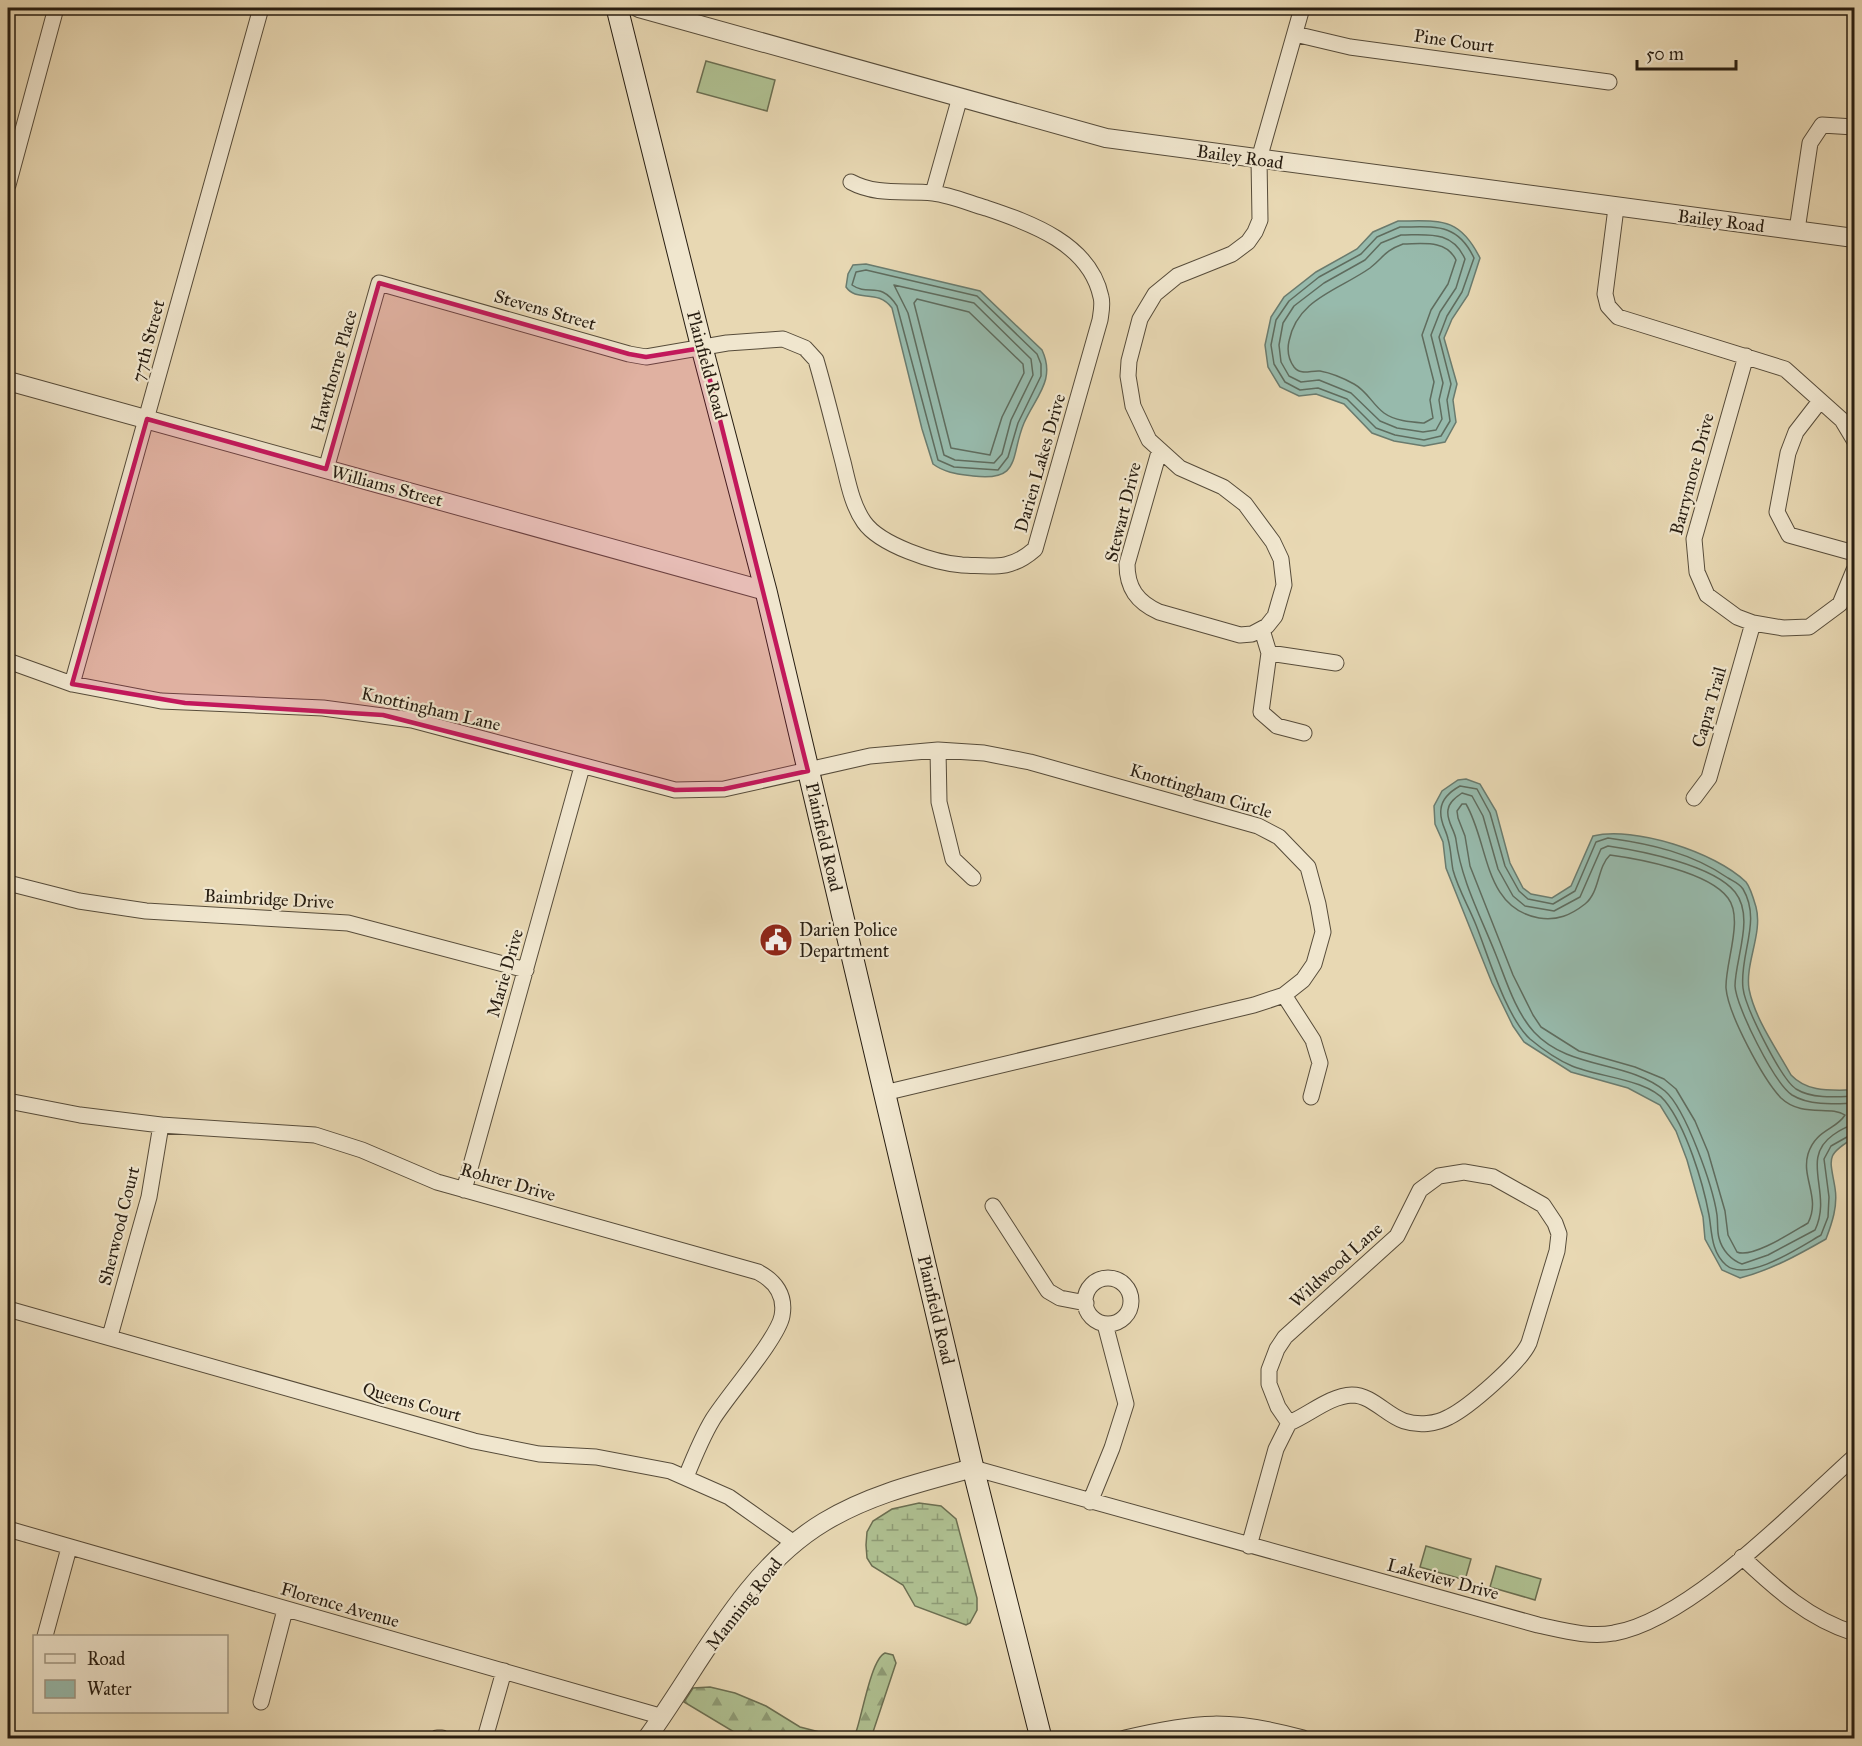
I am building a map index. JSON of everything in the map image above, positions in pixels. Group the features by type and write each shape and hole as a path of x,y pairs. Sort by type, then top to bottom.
{"main road":[{"name":"Plainfield Road","path":"617,8 702,348 766,591 973,1468 1041,1738"}],"street":[{"path":"8,185 56,8"},
{"name":"77th Street","path":"72,684 261,8"},
{"name":"Bailey Road","path":"639,8 1106,138 1854,238"},
{"name":"Stewart Drive","path":"1159,452 1127,564 1127,576 1134,594 1147,607 1240,635 1262,630 1275,616 1284,585 1281,559 1272,542 1235,494 1179,468 1159,452 1138,421 1130,392 1129,361 1140,319 1155,294 1165,284 1184,273 1232,254 1248,243 1260,220 1259,159 1302,8"},
{"name":"Pine Court","path":"1295,34 1350,47 1609,82"},
{"path":"933,193 960,97"},
{"path":"1797,230 1810,143 1822,125 1854,127"},
{"name":"Darien Lakes Drive","path":"702,348 727,343 783,339 793,341 811,352 820,375 857,510 865,524 877,535 929,559 950,564 1004,567 1021,561 1035,549 1101,320 1102,298 1092,275 1077,255 1050,234 1030,223 933,193 863,189 851,182"},
{"path":"1617,208 1605,294 1608,306 1618,317 1785,369 1842,420 1854,440"},
{"name":"Stevens Street","path":"379,283 629,354 646,357 702,348"},
{"name":"Hawthorne Place","path":"326,469 379,283"},
{"name":"Barrymore Drive","path":"1746,356 1693,549 1697,572 1707,595 1737,617 1753,623 1784,628 1809,627 1840,604 1854,570"},
{"name":"Williams Street","path":"8,381 766,591"},
{"path":"1820,401 1796,432 1788,453 1777,512 1789,535 1854,553"},
{"name":"Capra Trail","path":"1694,798 1709,778 1753,623"},
{"path":"1262,630 1269,653 1260,712 1277,726 1304,734"},
{"path":"1269,653 1336,663"},
{"name":"Knottingham Lane","path":"8,661 72,684 184,703 323,708 383,715 439,727 657,787 689,791 724,789 808,771"},
{"path":"938,750 939,802 953,859 973,878"},
{"name":"Knottingham Circle","path":"808,771 870,756 938,750 984,753 1030,762 1258,826 1279,837 1308,867 1323,932 1314,964 1303,980 1284,995 1254,1005 884,1093"},
{"name":"Marie Drive","path":"464,1190 582,767"},
{"name":"Baimbridge Drive","path":"8,883 79,901 146,911 305,918 348,923 526,970"},
{"path":"1284,995 1313,1040 1320,1063 1311,1097"},
{"name":"Rohrer Drive","path":"8,1101 80,1115 161,1125 315,1135 356,1148 437,1182 758,1272 775,1283 783,1301 780,1323 714,1419 686,1477"},
{"name":"Sherwood Court","path":"110,1336 148,1197 161,1125"},
{"name":"Wildwood Lane","path":"1452,1173 1476,1173 1493,1177 1520,1190 1543,1205 1555,1223 1559,1234 1557,1251 1529,1343 1525,1352 1509,1369 1451,1417 1432,1423 1404,1421 1362,1397 1354,1395 1333,1399 1289,1423 1278,1407 1269,1384 1269,1370 1276,1349 1285,1337 1397,1236 1416,1196 1428,1181 1452,1173"},
{"path":"993,1206 1048,1291 1060,1298 1086,1303"},
{"path":"1101,1280 1115,1280 1127,1288 1131,1302 1126,1316 1120,1321 1105,1324 1092,1317 1086,1303 1090,1288 1101,1280"},
{"name":"Queens Court","path":"8,1309 110,1336 474,1441 539,1454 596,1457 686,1477 748,1508 794,1543"},
{"path":"1090,1502 1112,1448 1126,1404 1105,1324"},
{"path":"1249,1546 1276,1449 1289,1423"},
{"name":"Lakeview Drive","path":"973,1468 1538,1625 1604,1635 1632,1629 1671,1611 1742,1557 1854,1457"},
{"name":"Manning Road","path":"647,1738 731,1615 759,1579 794,1543 824,1522 871,1498 973,1468"},
{"name":"Florence Avenue","path":"8,1529 663,1717"},
{"path":"45,1635 69,1548"},
{"path":"1742,1557 1784,1596 1805,1611 1854,1633"},
{"path":"261,1702 285,1610"},
{"path":"485,1738 504,1671"},
{"path":"1125,1738 1210,1723 1249,1725 1303,1738"},
{"path":"437,1738 442,1738"}],"highlighted area":[{"path":"379,283 629,354 646,357 702,348 808,771 724,789 675,790 383,715 185,703 72,684 147,419 326,469"}],"green space":[{"path":"706,61 775,80 767,111 697,92"},
{"path":"919,1503 941,1506 956,1519 977,1598 977,1610 970,1623 966,1625 915,1606 903,1585 872,1566 867,1558 867,1532 873,1521 892,1509"},
{"path":"1426,1546 1471,1559 1465,1580 1420,1567"},
{"path":"1496,1566 1541,1579 1535,1600 1490,1587"},
{"path":"885,1653 893,1655 896,1663 871,1738 744,1738 684,1702 693,1688 710,1687 735,1693 766,1706 800,1727 835,1736 856,1732 871,1676 880,1657"}],"water":[{"path":"1398,221 1437,222 1456,228 1472,244 1480,258 1468,295 1452,319 1444,338 1457,384 1453,400 1456,422 1445,442 1424,446 1394,441 1372,433 1344,404 1316,394 1299,396 1280,387 1268,367 1265,345 1271,317 1284,297 1316,272 1357,249 1373,232"},
{"path":"866,264 980,291 1042,350 1046,361 1046,379 1024,423 1015,456 1007,471 989,477 973,476 947,471 933,464 892,308 880,299 856,294 846,287 848,274 853,265"},
{"path":"1466,779 1480,784 1496,811 1510,863 1523,888 1531,894 1552,898 1571,886 1593,836 1610,834 1651,838 1673,844 1715,861 1746,882 1758,917 1749,969 1749,989 1761,1022 1791,1075 1798,1081 1812,1088 1854,1090 1854,1138 1834,1153 1831,1163 1836,1201 1826,1239 1784,1262 1751,1275 1740,1278 1722,1270 1705,1239 1703,1217 1687,1160 1676,1131 1660,1105 1628,1088 1571,1072 1524,1042 1513,1026 1492,983 1446,868 1443,842 1435,824 1434,806 1442,791 1458,780"}],"place":[{"name":"Darien Police Department","path":"776,940"}]}
